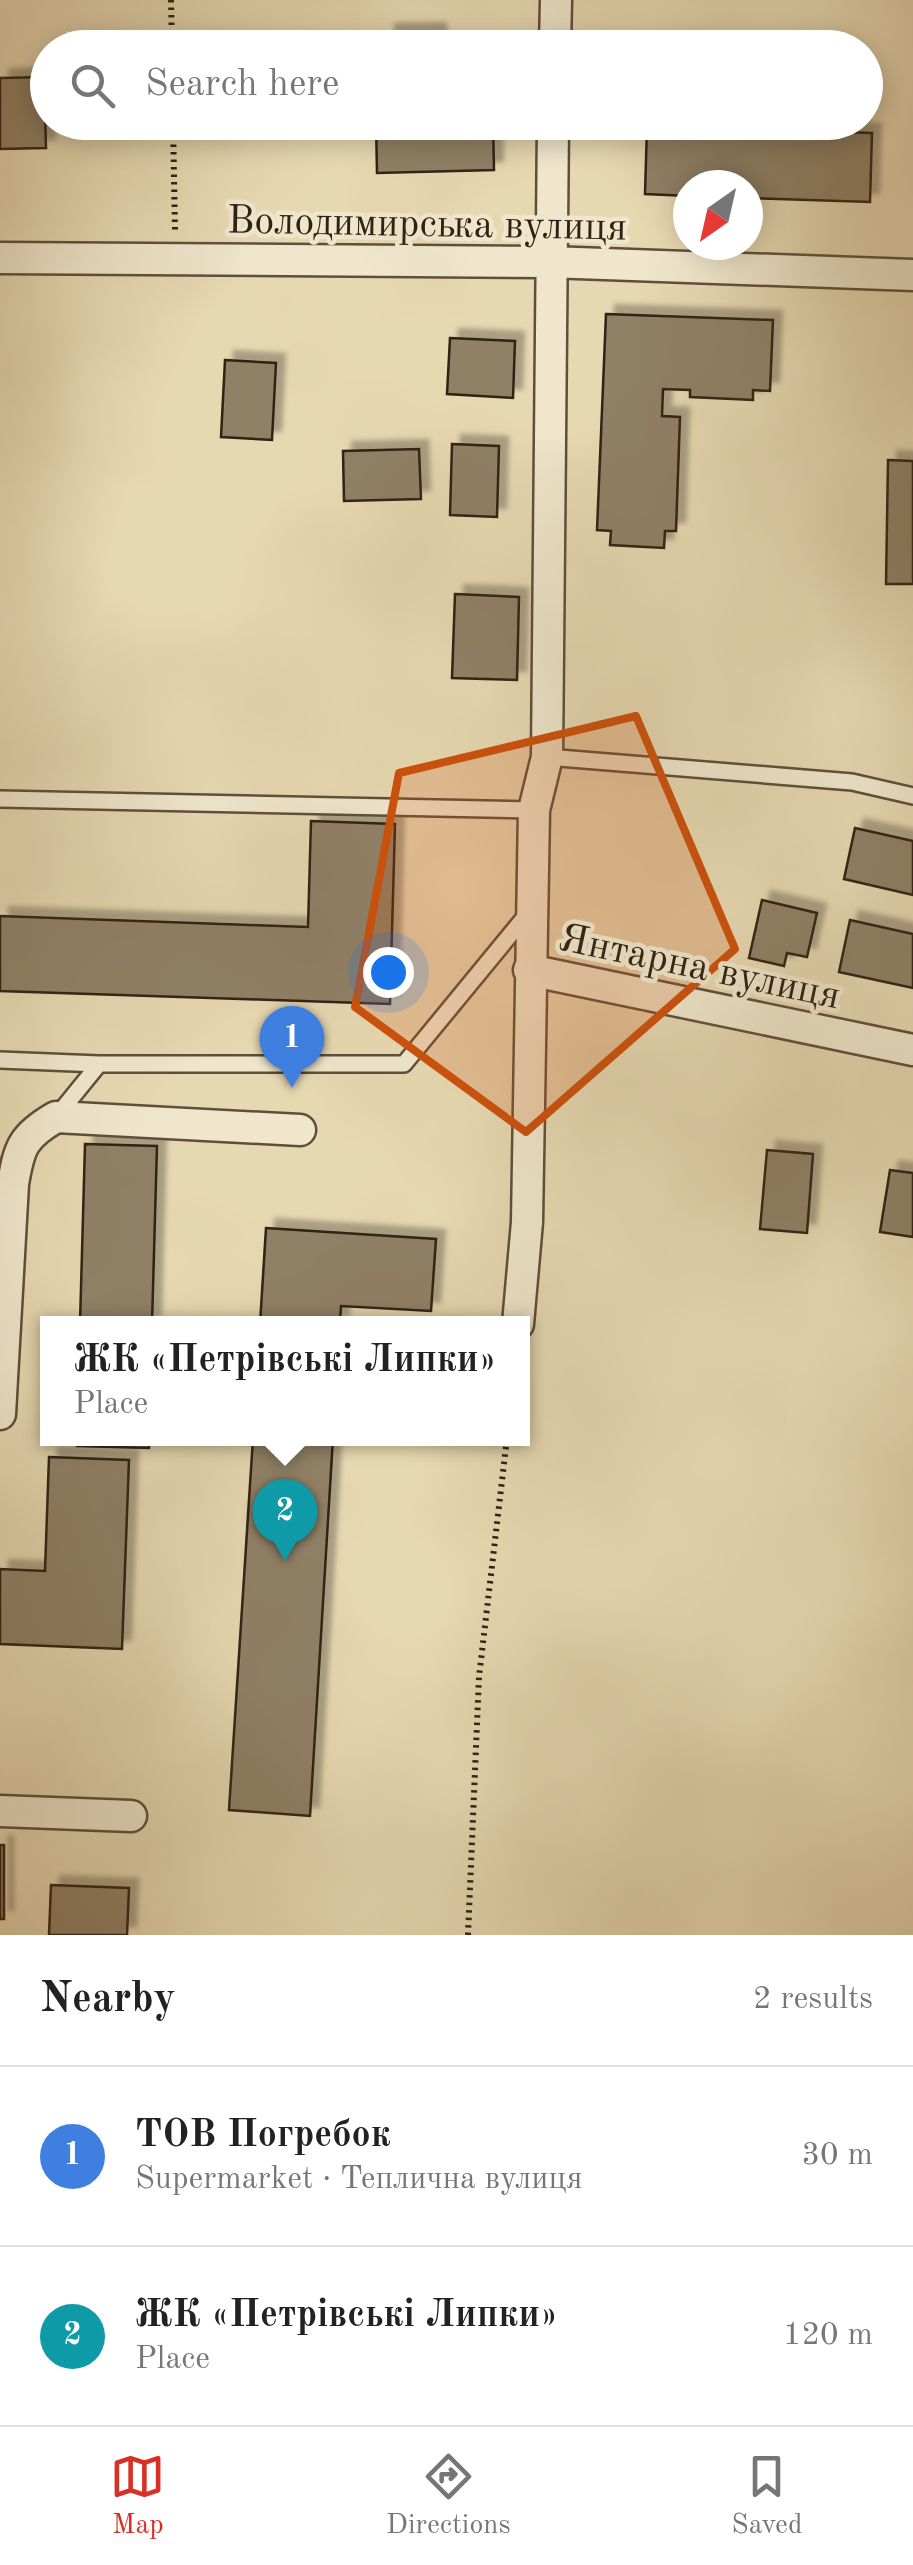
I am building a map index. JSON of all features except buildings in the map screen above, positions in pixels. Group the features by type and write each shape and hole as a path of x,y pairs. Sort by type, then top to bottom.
{"street":[{"path":"555,30 556,0"},
{"path":"519,1316 527,1222 534,810 547,757 552,140"},
{"name":"Володимирська вулиця","path":"0,258 549,262 913,275"},
{"name":"Янтарна вулиця","path":"529,970 913,1050"},
{"path":"0,1414 6,1184 31,1131 56,1117 300,1130"},
{"path":"0,1810 131,1816"}],"lane":[{"path":"547,757 852,782 913,796"},
{"path":"0,799 534,810"},
{"path":"0,1060 99,1064 404,1064 531,909"},
{"path":"56,1117 99,1064"}],"path":[{"path":"171,0 172,30"},
{"path":"173,140 176,260"},
{"path":"468,1935 479,1677 506,1446"}],"highlighted area":[{"path":"636,716 735,949 526,1132 355,1007 399,773"}],"place":[{"name":"ТОВ Погребок","path":"292,1088"},
{"name":"ЖК «Петрівські Липки»","path":"285,1561"}]}
